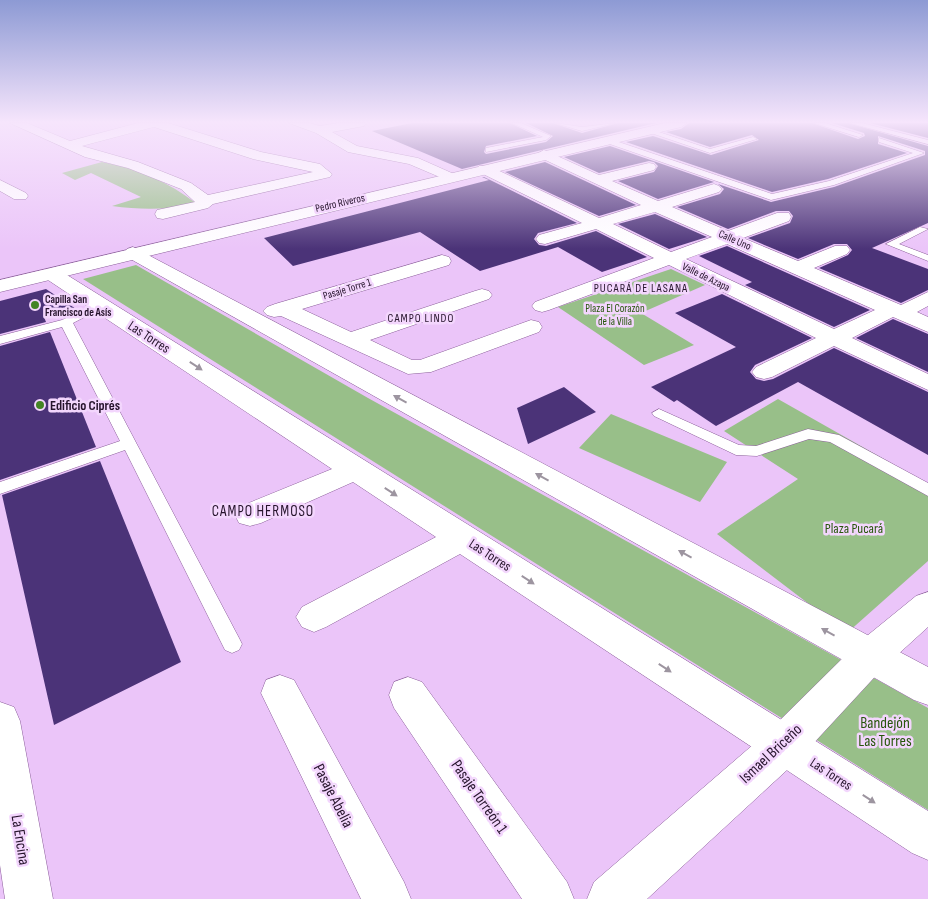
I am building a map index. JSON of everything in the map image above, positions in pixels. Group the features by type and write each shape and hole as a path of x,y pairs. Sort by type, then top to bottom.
{"street":[{"path":"133,165 186,186 202,199 208,200"},
{"path":"163,214 193,208 208,200 326,174 315,167 304,165"},
{"path":"426,165 449,177"},
{"name":"Pedro Riveros","path":"0,286 449,177 474,165"},
{"name":"Valle de Azapa","path":"497,165 598,223 833,339 928,383"},
{"name":"Calle Uno","path":"566,165 728,238 928,324"},
{"path":"597,180 649,167"},
{"path":"0,186 20,196 0,202"},
{"path":"545,239 714,189"},
{"path":"542,306 783,217"},
{"path":"798,268 841,250"},
{"path":"133,253 928,687"},
{"name":"Pasaje Torre 1","path":"252,318 442,261"},
{"name":"Las Torres","path":"52,274 928,837"},
{"path":"349,340 482,295"},
{"path":"764,372 833,339 928,298"},
{"path":"282,308 408,367 423,368 531,328"},
{"path":"250,515 356,470"},
{"path":"314,617 462,538"},
{"name":"Ismael Briceño","path":"611,899 784,744 870,656 928,606"},
{"name":"Pasaje Abelia","path":"280,694 387,899"},
{"name":"Pasaje Torreón 1","path":"408,695 550,899"},
{"name":"La Encina","path":"0,721 22,895"}],"lane":[{"path":"679,165 771,197 831,183 885,165"},
{"path":"924,229 891,244 928,258"},
{"path":"0,340 66,322 100,305"},
{"path":"66,322 232,644"},
{"path":"659,413 742,450 757,451 808,434 834,438 928,490"},
{"path":"0,488 128,444"}],"green space":[{"path":"91,165 115,165 152,177 175,189 197,204 154,209 112,206 141,197 91,173 75,180 62,173"},
{"name":"Bandejón Las Torres","path":"136,265 368,398 928,708 928,810 83,279"},
{"name":"Plaza El Corazón de la Villa","path":"671,269 705,285 641,313 694,345 644,365 558,307"},
{"name":"Plaza Pucará","path":"778,399 928,484 928,561 847,633 717,534 798,479 724,431"},
{"path":"611,414 727,462 700,502 579,448"}],"building":[{"path":"452,165 479,165 462,169"},
{"path":"533,165 551,165 636,205 599,216 505,172"},
{"path":"581,165 633,165 599,173"},
{"path":"665,165 714,182 658,199 618,181 654,172 658,166"},
{"path":"693,165 871,165 828,179 772,192"},
{"path":"897,165 928,165 928,223 872,248 928,269 928,290 901,303 819,268 848,255 852,250 847,244 834,244 798,259 748,238 790,223 793,216 789,211 776,211 728,229 677,207 720,194 724,189 718,184 771,202 834,187"},
{"path":"482,177 484,177 577,223 538,233 534,239 539,245 546,246 596,231 647,257 602,272 558,247 480,271 420,232 293,266 264,238 489,180"},
{"path":"655,214 707,237 669,249 618,224"},
{"path":"727,246 870,310 834,327 745,285 752,282 699,256"},
{"name":"Capilla San Francisco de Asís","path":"46,289 76,309 44,317 46,322 0,334 0,301"},
{"path":"722,294 812,338 755,365 750,372 756,379 764,381 773,379 834,348 928,392 928,455 798,382 716,426 677,400 674,402 651,387 736,347 675,313"},
{"path":"893,319 928,334 928,372 856,338"},
{"name":"Edificio Ciprés","path":"50,332 96,447 0,480 0,346"},
{"path":"564,387 596,412 528,444 517,408"},
{"path":"100,461 181,662 54,725 2,495"}],"place":[{"name":"Capilla San Francisco de Asís","path":"35,305"},
{"name":"Edificio Ciprés","path":"40,405"}],"district":[{"name":"PUCARÁ DE LASANA","path":"641,288"},
{"name":"CAMPO LINDO","path":"421,318"},
{"name":"CAMPO HERMOSO","path":"263,511"}]}
